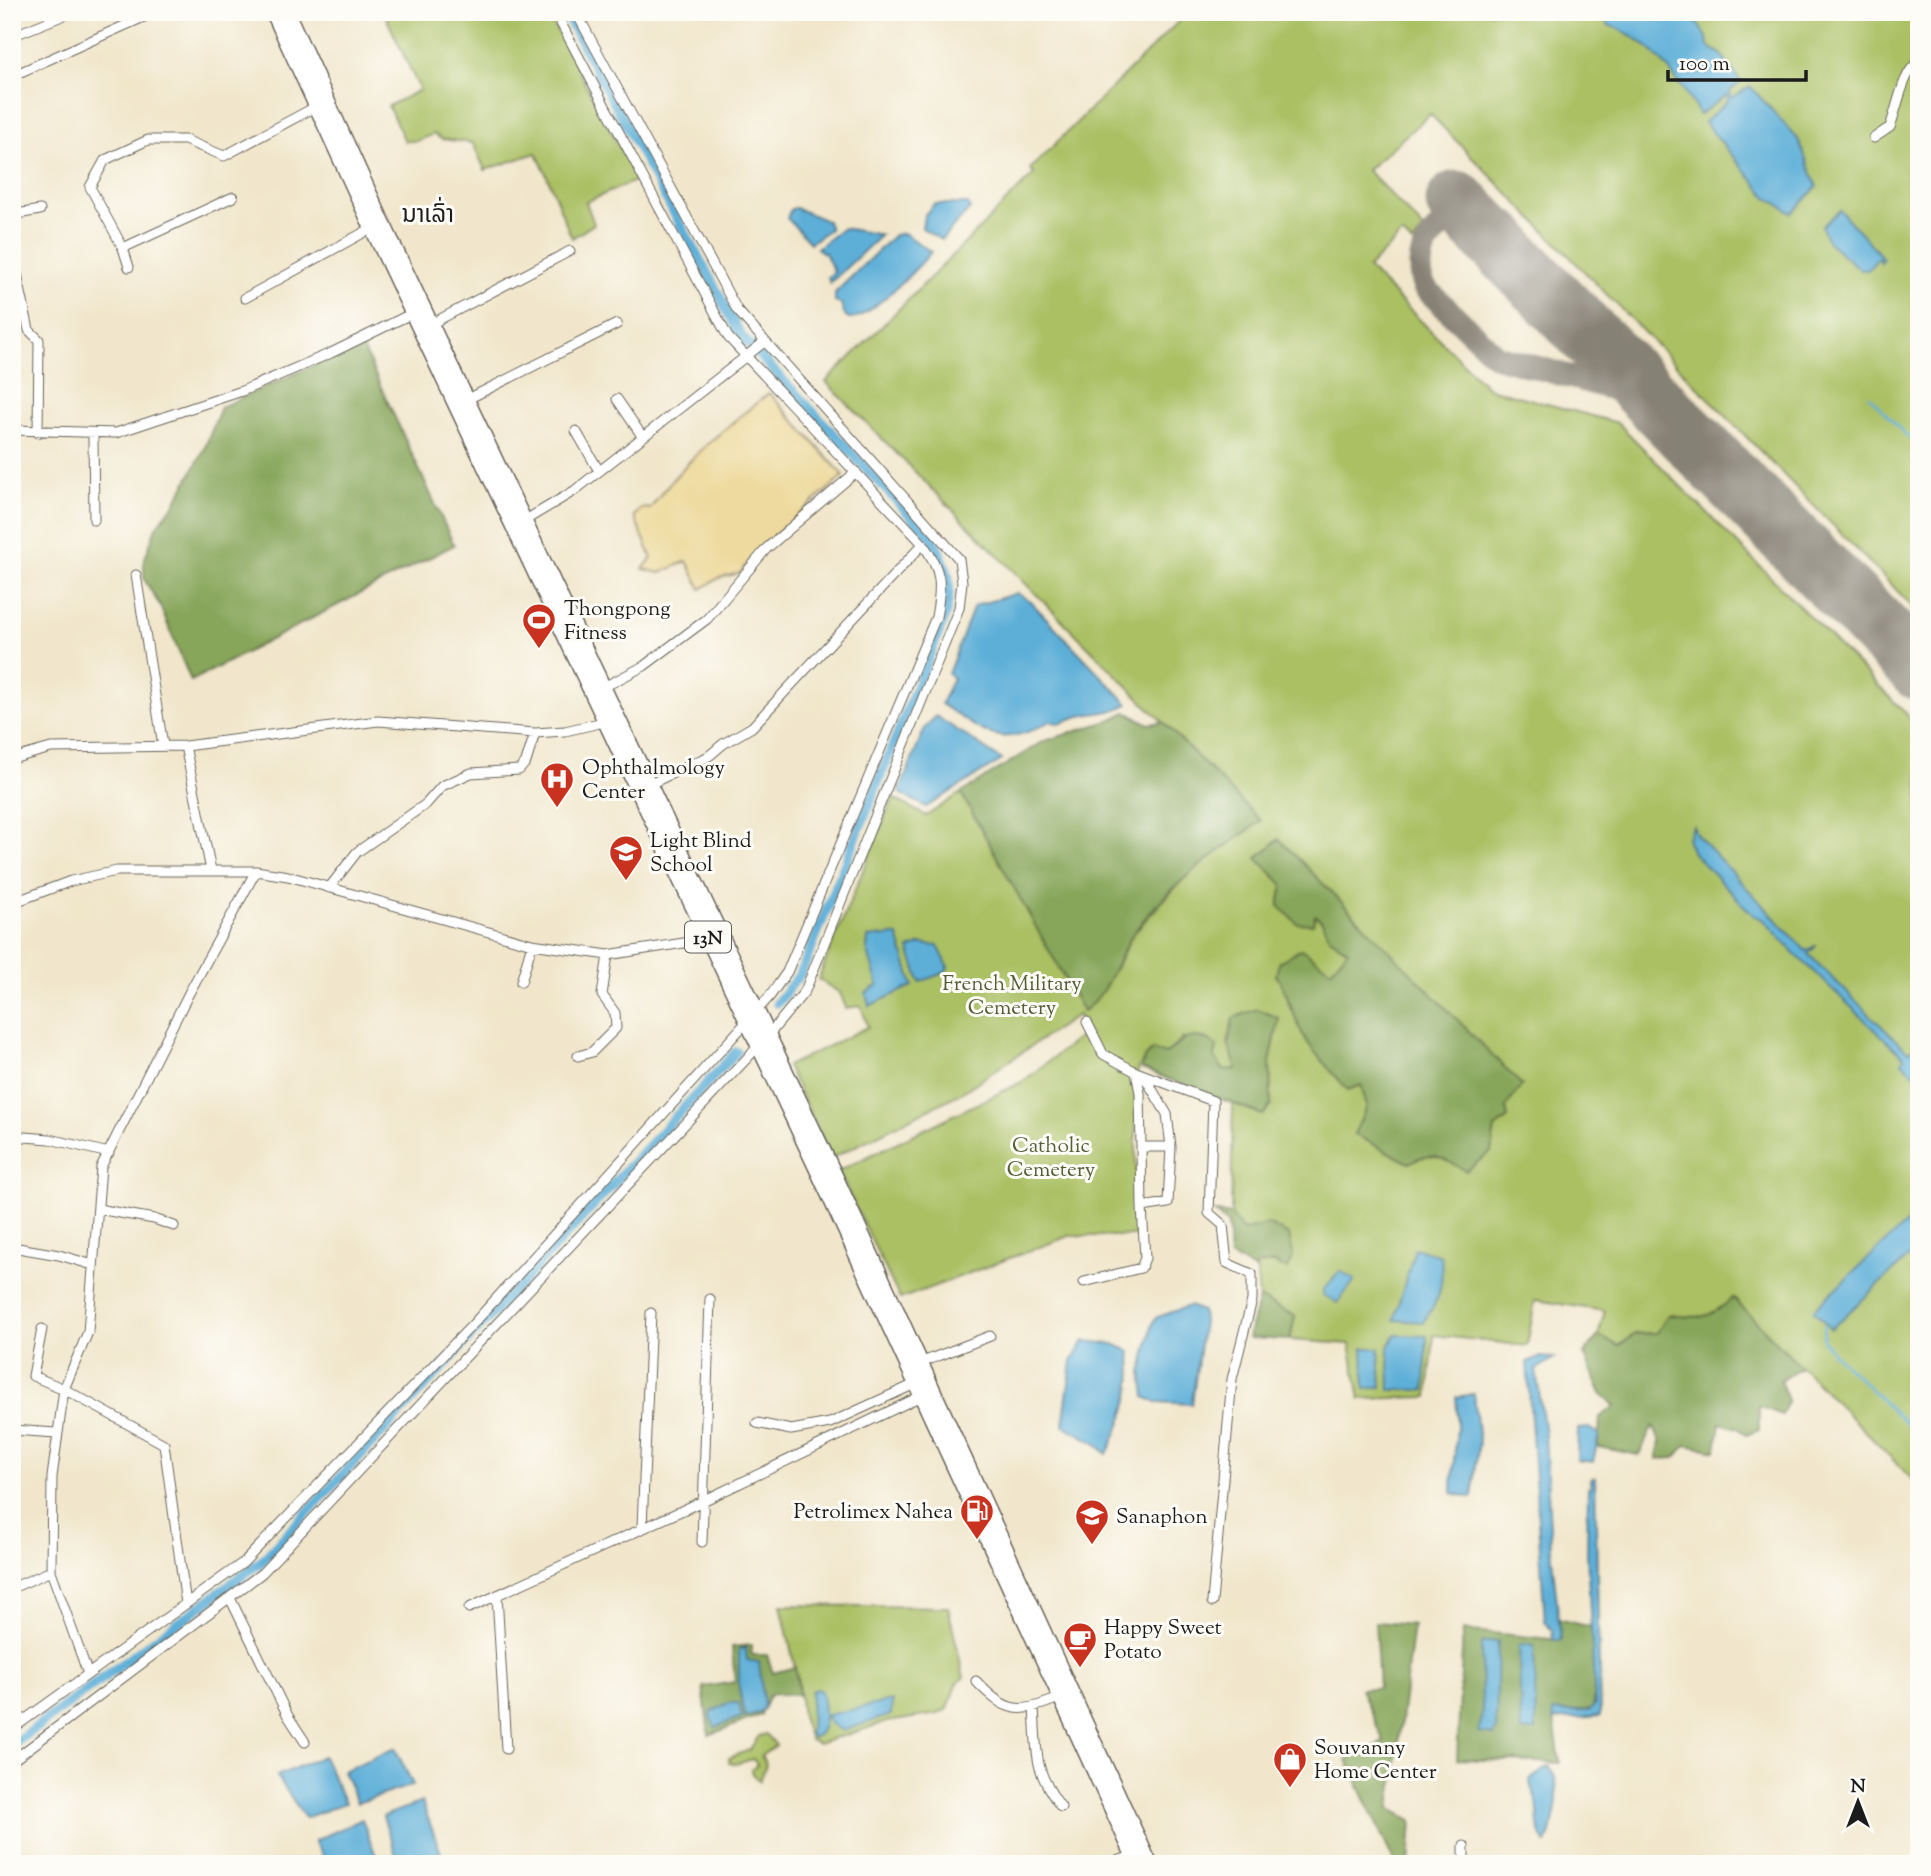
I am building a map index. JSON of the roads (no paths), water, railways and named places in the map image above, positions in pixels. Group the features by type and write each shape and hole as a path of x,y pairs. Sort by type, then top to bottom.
{"highway":[{"name":"13N","path":"273,12 372,228 426,326 596,691 650,784 918,1390 1135,1860"},
{"name":"13N","path":"287,12 418,310"},
{"name":"13N","path":"426,326 468,399 524,521 596,691"},
{"name":"13N","path":"611,719 709,939 752,1016"},
{"name":"13N","path":"764,1042 920,1363 1150,1864"}],"street":[{"path":"12,36 72,12"},
{"path":"12,76 155,12"},
{"path":"12,1729 244,1562 475,1322 752,1016 788,972 936,617 941,590 937,565 923,544 748,354 728,337 555,12"},
{"path":"12,1761 262,1573 764,1042 805,991 959,608 962,582 959,559 761,344 737,310 576,12"},
{"path":"568,38 584,27"},
{"path":"1874,138 1890,127 1905,78 1911,66 1919,62"},
{"path":"129,267 123,248 90,187 105,160 148,140 185,140 224,156 317,106"},
{"path":"123,248 233,197"},
{"path":"12,215 40,210"},
{"path":"245,298 372,228"},
{"path":"12,251 29,330 39,340 38,433"},
{"path":"426,326 570,251"},
{"path":"12,430 38,433 116,433 242,391 331,353 418,310"},
{"path":"468,399 617,324"},
{"path":"524,521 574,491 761,344"},
{"path":"617,399 642,436"},
{"path":"576,430 599,471"},
{"path":"93,434 94,520"},
{"path":"596,691 644,667 707,619 767,548 856,472"},
{"path":"650,784 709,756 751,727 923,544"},
{"path":"136,575 163,746"},
{"path":"12,759 51,748 184,746 378,720 535,733 565,731 611,719"},
{"path":"329,888 356,852 426,804 442,786 471,773 519,770 526,762 535,733"},
{"path":"184,746 211,870"},
{"path":"12,903 71,881 117,871 256,871 329,888 532,944 608,956 709,939"},
{"path":"88,1674 51,1571 52,1477 64,1389 88,1332 101,1167 189,993 256,871"},
{"path":"522,982 532,944"},
{"path":"578,1056 592,1052 616,1028 615,1013 602,995 608,956"},
{"path":"1087,1023 1103,1054 1140,1074 1213,1101 1209,1213 1223,1225 1227,1263 1249,1271 1252,1279 1252,1300 1232,1379 1212,1602"},
{"path":"1140,1074 1167,1114 1171,1147 1168,1203 1142,1208"},
{"path":"1084,1282 1141,1268 1145,1258 1140,1074"},
{"path":"12,1136 50,1139 109,1153"},
{"path":"1141,1147 1171,1147"},
{"path":"98,1209 154,1219 174,1226"},
{"path":"12,1247 59,1255 93,1265"},
{"path":"702,1542 710,1299"},
{"path":"642,1527 651,1313"},
{"path":"42,1329 33,1376 64,1389 164,1444 186,1604"},
{"path":"920,1363 990,1336"},
{"path":"757,1423 791,1430 831,1423 918,1390"},
{"path":"469,1608 705,1500 918,1390"},
{"path":"12,1430 56,1433"},
{"path":"12,1588 51,1571"},
{"path":"497,1595 506,1749"},
{"path":"230,1598 288,1716 305,1742"},
{"path":"976,1681 1003,1705 1015,1710 1034,1708 1059,1698"},
{"path":"1034,1708 1041,1778 1060,1807"},
{"path":"1464,1846 1464,1864"},
{"path":"1107,1864 1135,1860"}],"water":[{"path":"1602,12 1689,12 1707,37 1708,46 1721,54 1741,82 1730,91 1732,98 1750,86 1798,139 1817,187 1792,213 1767,197 1704,122 1728,101 1727,94 1700,115 1662,61 1638,40 1608,25"},
{"path":"934,204 968,204 970,209 941,240 922,228 924,216"},
{"path":"796,208 827,221 830,229 810,243 787,218 791,209"},
{"path":"1840,210 1883,258 1881,263 1879,257 1868,270 1861,270 1828,242 1822,226"},
{"path":"843,228 881,235 830,283 828,277 834,272 826,255 817,248"},
{"path":"904,233 931,252 879,303 856,317 847,317 841,304 835,302 835,293 894,235"},
{"path":"1017,593 1031,602 1128,704 1060,724 1050,721 1018,735 1005,736 982,730 941,704 953,678 948,674 974,606"},
{"path":"936,716 1002,760 926,807 899,792 925,728"},
{"path":"1693,826 1696,834 1806,951 1817,945 1808,954 1908,1052 1913,1048 1919,1054 1919,1078 1902,1062 1904,1057 1794,953 1763,919 1754,916 1693,853 1687,838"},
{"path":"898,936 913,986 869,1006 866,993 878,985 867,949 868,938"},
{"path":"921,944 938,946 948,966 946,972 920,982 909,949"},
{"path":"1919,1211 1919,1247 1831,1329 1813,1310"},
{"path":"1415,1248 1441,1256 1440,1291 1423,1322 1394,1320"},
{"path":"1340,1271 1355,1280 1337,1303 1323,1295 1323,1290"},
{"path":"1189,1306 1202,1311 1203,1322 1192,1404 1155,1402 1145,1397 1142,1371 1152,1326 1155,1318"},
{"path":"1395,1335 1427,1336 1425,1390 1390,1390 1389,1347"},
{"path":"1084,1341 1114,1344 1130,1351 1130,1391 1107,1454 1095,1443 1063,1425 1072,1361"},
{"path":"1363,1348 1379,1348 1381,1387 1365,1389"},
{"path":"1540,1357 1554,1358 1536,1370 1545,1434 1551,1548 1561,1640 1553,1640 1552,1631 1545,1622 1527,1362"},
{"path":"1474,1394 1479,1442 1472,1498 1452,1493 1452,1481 1457,1422 1456,1397"},
{"path":"1590,1428 1599,1434 1593,1462 1577,1460 1578,1429"},
{"path":"1595,1477 1600,1716 1553,1720 1553,1712 1589,1711 1595,1705 1587,1553 1588,1487 1591,1486 1591,1479"},
{"path":"1498,1641 1496,1729 1493,1735 1479,1733 1482,1712 1481,1643"},
{"path":"1519,1645 1534,1646 1536,1730 1521,1731"},
{"path":"746,1648 747,1660 759,1662 764,1706 761,1712 745,1717 739,1689 739,1649"},
{"path":"811,1691 821,1691 824,1717 821,1729 813,1738 810,1735"},
{"path":"892,1701 891,1715 842,1731 829,1723 827,1715"},
{"path":"728,1703 739,1703 742,1717 715,1727 710,1717 711,1712"},
{"path":"395,1748 413,1785 357,1803 343,1771"},
{"path":"323,1756 345,1803 305,1818 277,1776"},
{"path":"1549,1766 1554,1774 1557,1793 1555,1815 1546,1844 1540,1829 1537,1803 1530,1780"},
{"path":"422,1802 445,1864 399,1864 383,1816"},
{"path":"362,1819 379,1864 327,1864 314,1841"}],"waterway":[{"path":"565,12 741,336 932,538 949,580 942,624 801,973 777,1003"},
{"path":"1869,396 1919,449"},
{"path":"12,1745 262,1561 736,1052"},
{"path":"1824,1325 1823,1339 1833,1353 1919,1436"}],"place":[{"name":"Thongpong Fitness","path":"539,650"},
{"name":"Ophthalmology Center","path":"557,809"},
{"name":"Light Blind School","path":"626,882"},
{"name":"Petrolimex Nahea","path":"977,1541"},
{"name":"Sanaphon","path":"1092,1546"},
{"name":"Happy Sweet Potato","path":"1080,1669"},
{"name":"Souvanny Home Center","path":"1290,1789"}],"district":[{"name":"ນາເລົ່າ","path":"428,214"}],"park label":[{"name":"French Military Cemetery","path":"1012,995"},
{"name":"Catholic Cemetery","path":"1051,1157"}]}
